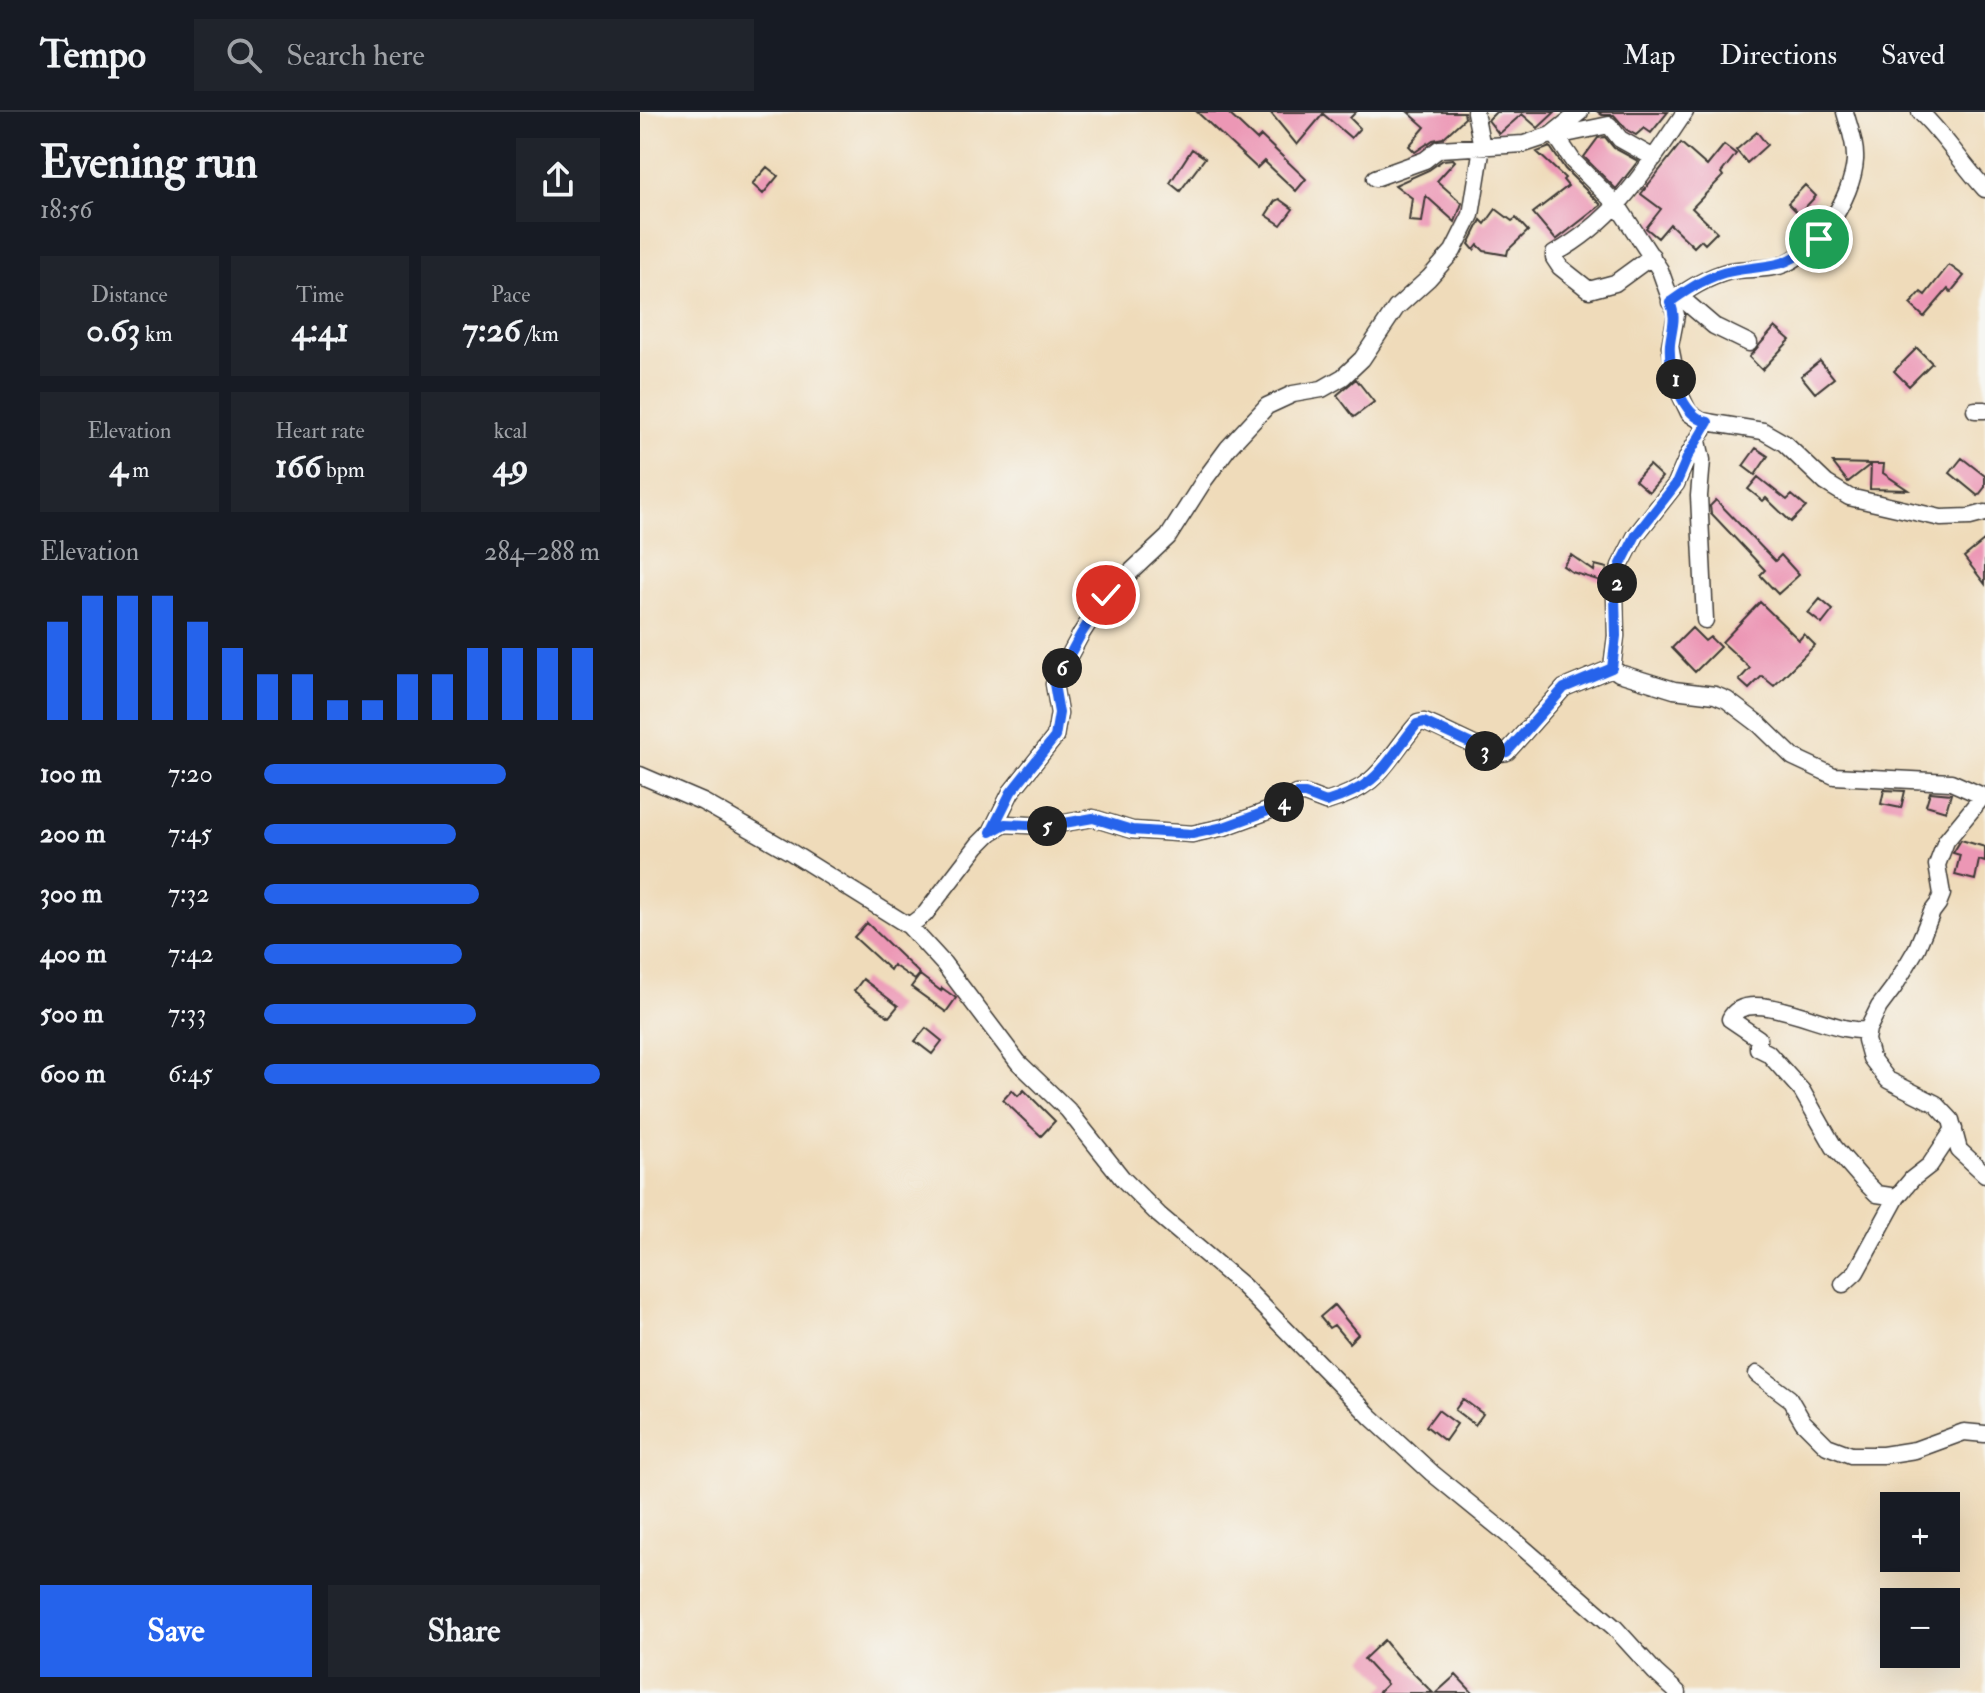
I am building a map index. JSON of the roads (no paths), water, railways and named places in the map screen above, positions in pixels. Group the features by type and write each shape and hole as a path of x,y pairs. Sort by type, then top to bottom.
{"street":[{"path":"909,926 925,914 991,832 1011,792 1055,737 1059,713 1054,684 1106,595 1168,537 1228,448 1267,406 1293,394 1322,389 1343,377 1362,359 1396,308 1453,251 1471,215 1482,147 1475,112"},
{"path":"1554,136 1580,112"},
{"path":"1652,256 1615,283 1589,290 1560,267 1554,254 1582,237 1618,206 1685,112"},
{"path":"1674,299 1700,282 1730,271 1781,265 1803,253 1819,239 1849,185 1855,163 1855,149 1845,112"},
{"path":"1920,112 1945,136 1963,165 1985,189"},
{"path":"1375,178 1425,160 1439,149 1524,144 1609,125 1620,139 1654,158"},
{"path":"1554,136 1573,161 1618,206 1652,256 1674,299 1714,326 1749,343"},
{"path":"1674,299 1676,315 1670,346 1679,392 1689,413 1708,422 1763,431 1784,443 1826,483 1849,497 1941,518 1985,513"},
{"path":"1612,668 1616,636 1615,595 1620,566 1636,535 1676,484 1708,422"},
{"path":"1698,441 1702,460 1699,496 1705,620"},
{"path":"991,832 1005,824 1047,826 1093,818 1132,830 1192,834 1224,827 1276,808 1296,794 1326,802 1368,785 1382,772 1418,723 1424,722 1493,754 1507,752 1564,688 1612,668"},
{"path":"1612,668 1674,690 1715,695 1727,700 1760,725 1793,757 1834,776 1951,782 1984,796 1946,841 1937,865 1942,894 1938,904 1917,948 1879,1007 1866,1040 1871,1058 1888,1080 1936,1104 1951,1120 1959,1150 1985,1174"},
{"path":"640,775 703,802 909,926 944,964 1018,1062 1068,1110 1131,1188 1243,1286 1402,1445 1615,1628 1678,1693"},
{"path":"1868,1029 1850,1031 1798,1013 1761,1007 1740,1008 1732,1013 1730,1019 1758,1038 1758,1048 1768,1053 1802,1091 1834,1147 1861,1178 1877,1194 1897,1197"},
{"path":"1843,1284 1856,1272 1897,1197 1912,1179 1930,1165 1954,1129"},
{"path":"1757,1374 1789,1398 1803,1422 1827,1446 1851,1455 1883,1455 1915,1450 1964,1432 1985,1434"}]}
